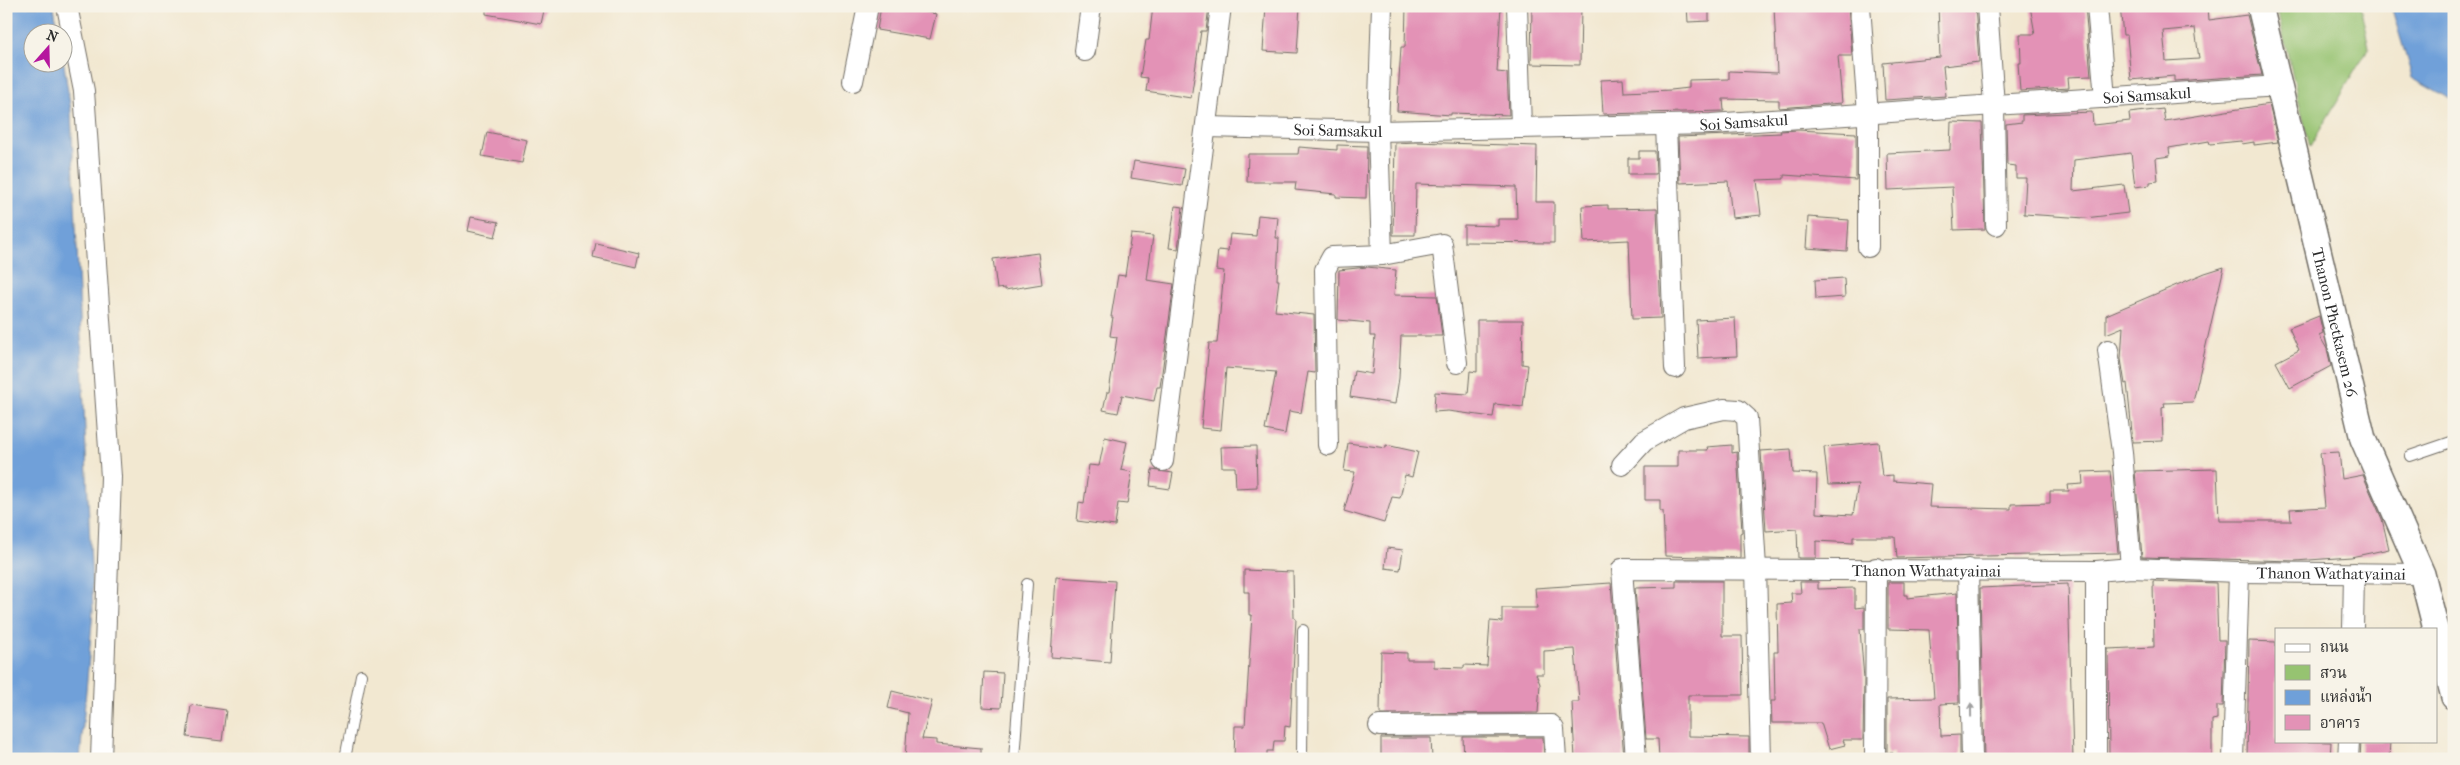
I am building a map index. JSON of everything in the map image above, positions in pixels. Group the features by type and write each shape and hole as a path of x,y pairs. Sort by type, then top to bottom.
{"street":[{"path":"67,6 84,91 110,476 101,759"},
{"path":"853,81 868,6"},
{"path":"1085,51 1091,6"},
{"path":"1163,461 1221,6"},
{"path":"1382,6 1378,131 1382,255"},
{"path":"1517,6 1521,127"},
{"path":"1860,6 1868,114 1868,247"},
{"path":"1988,6 1994,105 1996,225"},
{"path":"2097,6 2105,98"},
{"name":"Thanon Phetkasem 26","path":"2260,6 2363,439 2422,574 2436,628"},
{"name":"Soi Samsakul","path":"1206,127 1378,131 1666,125 1868,114 2279,86"},
{"path":"1666,125 1675,368"},
{"path":"1328,445 1325,270 1332,257 1382,255 1442,244 1457,363"},
{"path":"2108,350 2122,452 2131,568"},
{"path":"1622,465 1644,441 1684,418 1724,410 1738,410 1745,414 1747,418 1756,568 1761,759"},
{"path":"1876,568 1876,759"},
{"name":"Thanon Wathatyainai","path":"1636,759 1622,569 1876,568 2096,571 2131,568 2239,572 2422,574"},
{"path":"1968,569 1972,759"},
{"path":"2096,571 2096,759"},
{"path":"2234,759 2239,572"},
{"path":"2353,628 2354,573"},
{"name":"Thanon Phetkasem 26","path":"2438,637 2454,697"},
{"path":"1379,726 1551,725 1554,729 1556,759"},
{"path":"2348,759 2349,742"}],"lane":[{"path":"2410,456 2454,441"},
{"path":"1014,759 1027,584"},
{"path":"1302,759 1303,630"},
{"path":"344,759 361,675"}],"green space":[{"path":"2276,6 2360,6 2369,47 2310,147"}],"water":[{"path":"6,6 54,6 56,22 22,22 22,72 65,72 71,111 93,611 80,759 6,759"},
{"path":"2391,6 2454,6 2454,101 2412,77"}],"building":[{"path":"486,6 545,6 541,24 486,14"},
{"path":"881,6 898,6 936,14 930,39 877,30"},
{"path":"1153,6 1209,6 1206,31 1201,31 1191,98 1146,91 1148,78 1140,77 1146,40 1149,40"},
{"path":"1266,6 1300,6 1297,53 1263,51"},
{"path":"1406,6 1501,6 1497,72 1507,73 1509,115 1451,113 1451,115 1397,111 1401,47 1405,47"},
{"path":"1532,6 1581,6 1580,65 1531,64"},
{"path":"1687,6 1709,6 1709,21 1688,22"},
{"path":"1774,6 1848,6 1852,56 1838,56 1842,103 1779,108 1779,100 1723,99 1724,111 1603,114 1601,80 1623,79 1624,92 1689,88 1689,80 1729,79 1729,71 1777,73"},
{"path":"1938,6 1975,6 1979,62 1943,66 1946,96 1885,100 1883,63 1940,57"},
{"path":"2030,6 2085,6 2091,76 2068,77 2069,88 2020,91 2018,63 2021,63 2020,34 2035,34"},
{"path":"2120,6 2208,6 2209,20 2247,15 2262,75 2174,81 2174,76 2131,80 2127,35 2123,35","holes":["2195,28 2199,59 2166,61 2163,31"]},
{"path":"2269,104 2278,142 2254,145 2254,142 2242,144 2241,141 2210,144 2209,141 2169,148 2170,156 2156,158 2158,181 2150,182 2150,185 2135,187 2131,153 2074,160 2073,191 2124,185 2128,213 2085,218 2024,214 2026,178 2016,178 2016,166 2007,165 2006,124 2022,122 2022,115 2092,112 2093,125 2130,121 2129,113 2163,109 2165,121"},
{"path":"1951,122 1982,123 1985,229 1954,230 1952,187 1888,190 1887,153 1950,150"},
{"path":"1780,131 1856,133 1856,180 1784,175 1784,179 1757,180 1761,215 1732,218 1728,181 1680,183 1678,137 1781,133"},
{"path":"487,132 527,140 522,163 482,156"},
{"path":"1395,143 1537,146 1536,202 1554,202 1554,243 1464,242 1464,225 1498,226 1498,219 1517,219 1516,187 1416,184 1415,235 1393,235"},
{"path":"1337,145 1367,146 1366,198 1336,197 1336,194 1295,190 1296,182 1247,182 1248,154 1298,154 1299,147 1337,150"},
{"path":"1639,151 1655,151 1656,174 1628,174 1628,158 1639,158"},
{"path":"1134,161 1185,169 1182,186 1131,178"},
{"path":"1608,205 1608,209 1657,208 1661,318 1632,319 1629,240 1584,242 1582,206"},
{"path":"1175,206 1183,207 1178,249 1169,248"},
{"path":"1258,215 1278,217 1276,238 1279,238 1277,280 1279,280 1275,311 1314,315 1315,373 1308,372 1301,413 1289,411 1285,434 1265,430 1276,372 1226,368 1221,430 1201,428 1209,343 1217,343 1224,271 1216,270 1218,250 1228,251 1230,234 1256,236"},
{"path":"471,217 499,222 495,237 468,231"},
{"path":"1808,217 1849,220 1847,251 1806,248"},
{"path":"1131,234 1153,236 1147,280 1174,284 1160,387 1157,387 1154,401 1122,395 1118,413 1103,410 1107,392 1109,392 1117,337 1110,336 1113,317 1111,317 1118,275 1125,276"},
{"path":"596,243 639,253 636,267 593,257"},
{"path":"1038,253 1042,284 1005,290 1005,288 997,289 993,259"},
{"path":"1367,267 1396,270 1394,295 1437,296 1442,336 1401,336 1399,378 1395,404 1350,397 1354,371 1372,374 1375,336 1370,336 1370,323 1338,320 1339,270"},
{"path":"2224,267 2193,402 2164,403 2165,407 2162,408 2163,441 2133,442 2127,383 2125,384 2121,359 2123,327 2106,334 2106,315 2205,273"},
{"path":"1844,278 1845,297 1816,299 1815,280"},
{"path":"2319,316 2323,333 2319,335 2327,349 2331,366 2290,388 2276,362 2299,350 2289,328"},
{"path":"1735,318 1737,356 1698,358 1696,320"},
{"path":"1477,320 1523,320 1522,364 1528,365 1523,407 1495,404 1493,417 1448,411 1434,412 1435,392 1468,394 1470,371 1477,372"},
{"path":"1105,437 1127,442 1121,470 1132,472 1127,504 1118,503 1115,526 1077,521 1079,502 1084,503 1089,465 1099,466"},
{"path":"1878,442 1882,476 1893,475 1893,481 1931,484 1929,507 2011,509 2011,504 2050,503 2050,491 2069,491 2068,485 2083,484 2082,472 2110,471 2118,553 1897,558 1895,537 1853,537 1853,543 1816,541 1816,558 1798,558 1797,529 1766,531 1761,451 1791,449 1793,473 1817,474 1816,513 1853,515 1858,484 1828,485 1824,447"},
{"path":"1348,443 1386,448 1386,445 1418,452 1412,477 1405,475 1400,498 1392,497 1384,523 1344,511 1355,472 1344,471"},
{"path":"1732,445 1732,453 1737,452 1742,532 1740,533 1740,558 1665,556 1663,511 1660,511 1660,500 1645,500 1645,467 1678,467 1678,450 1708,450 1707,447"},
{"path":"1256,446 1257,487 1236,488 1235,467 1222,467 1221,447"},
{"path":"2339,452 2342,479 2363,475 2382,519 2389,549 2351,557 2295,561 2142,557 2135,471 2217,469 2219,521 2291,521 2290,509 2325,507 2320,453"},
{"path":"1152,470 1173,473 1170,489 1150,486"},
{"path":"1387,548 1403,550 1400,570 1385,568"},
{"path":"1244,570 1293,572 1294,618 1296,619 1290,727 1285,726 1284,741 1274,741 1273,751 1267,751 1267,759 1234,759 1235,726 1245,726 1252,615 1249,615 1249,592 1244,592"},
{"path":"1056,577 1115,581 1110,662 1051,657"},
{"path":"1676,581 1722,581 1722,636 1742,636 1743,695 1688,695 1688,736 1749,737 1749,759 1659,759 1658,739 1646,739 1635,588 1676,587"},
{"path":"2153,581 2216,583 2218,640 2225,640 2223,706 2217,706 2217,719 2212,720 2212,759 2109,759 2108,649 2154,647"},
{"path":"1800,582 1818,582 1818,589 1855,588 1855,608 1864,607 1864,629 1860,629 1864,679 1863,740 1843,740 1845,745 1829,749 1821,723 1772,723 1771,701 1775,701 1774,652 1778,652 1777,604 1792,603 1791,593 1801,593"},
{"path":"1888,582 1904,582 1904,595 1907,595 1907,598 1957,593 1959,703 1940,704 1941,736 1960,735 1960,759 1893,759 1893,753 1887,753 1887,699 1934,698 1929,630 1888,629"},
{"path":"1611,583 1624,759 1575,759 1572,702 1579,702 1575,649 1544,651 1544,674 1536,674 1540,684 1538,713 1380,714 1381,652 1407,653 1407,660 1434,660 1434,667 1464,668 1464,665 1487,666 1490,621 1502,622 1502,608 1537,608 1535,588"},
{"path":"2068,584 2073,759 1984,759 1980,588"},
{"path":"2249,641 2275,642 2275,742 2331,742 2330,759 2247,759"},
{"path":"984,672 1003,673 1001,708 982,707"},
{"path":"892,691 932,701 922,739 936,740 936,744 981,748 981,759 905,759 908,713 888,708"},
{"path":"191,705 226,710 222,741 187,737"},
{"path":"1463,737 1543,737 1544,759 1464,759"},
{"path":"1381,738 1431,738 1432,759 1381,759"},
{"path":"2361,742 2390,742 2389,759 2360,759"}]}
